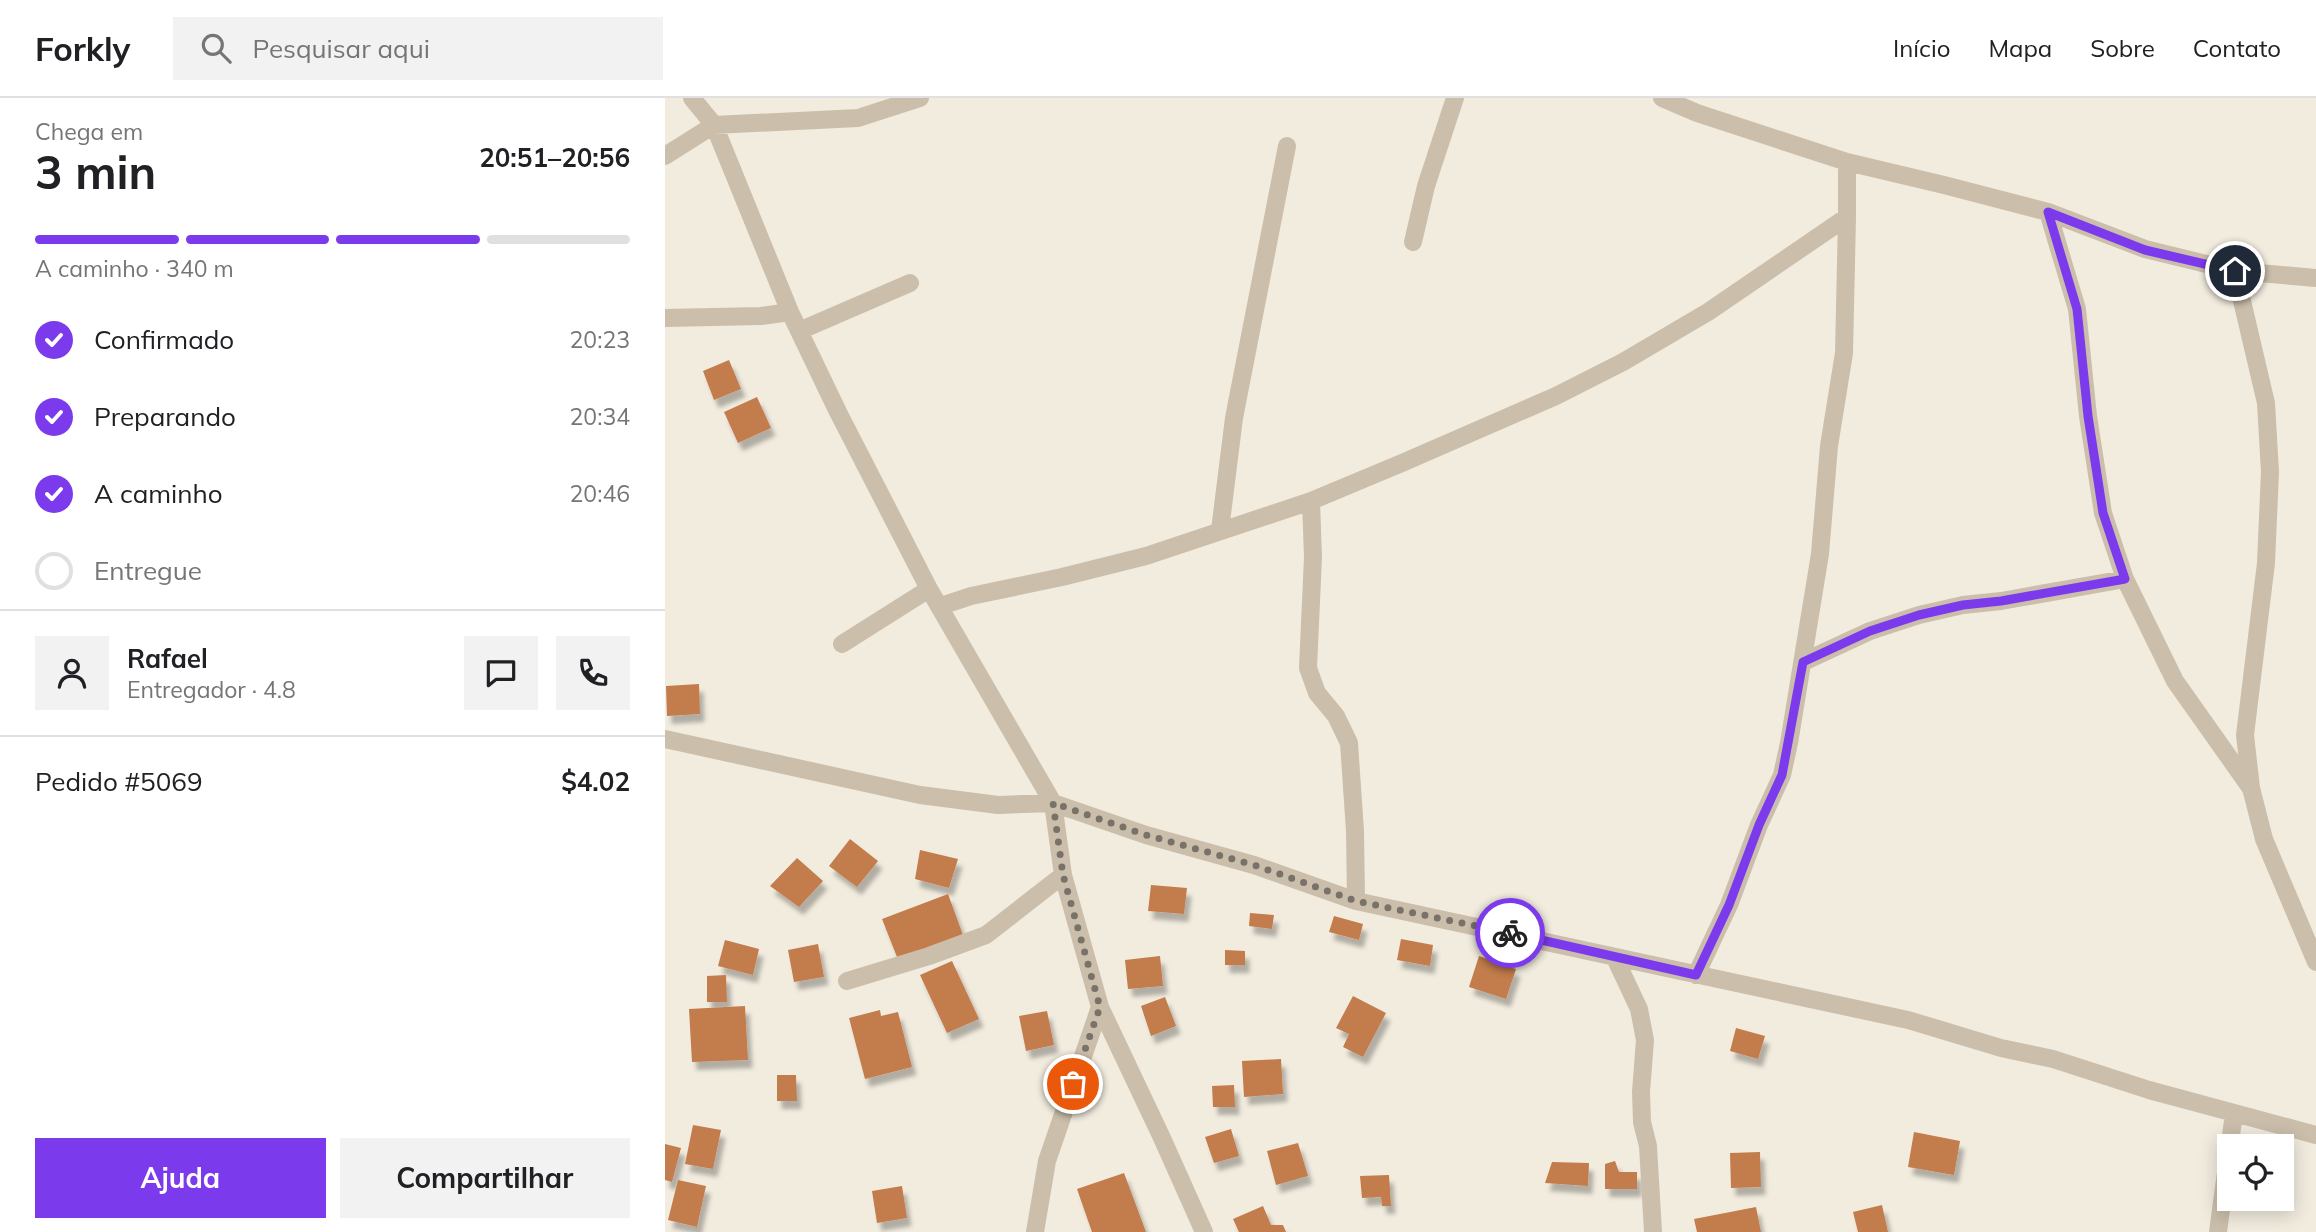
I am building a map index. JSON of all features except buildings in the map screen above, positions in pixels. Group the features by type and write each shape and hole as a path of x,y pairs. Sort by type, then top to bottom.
{"street":[{"path":"692,98 715,125 790,312 929,589 1053,803 1063,875 1100,1007 1163,1138 1204,1232"},
{"path":"665,156 715,125 858,118 920,98"},
{"path":"1413,242 1426,186 1455,98"},
{"path":"1662,98 1697,113 1847,162 2048,212 2145,250 2235,271 2316,278"},
{"path":"1220,530 1234,418 1287,146"},
{"path":"1696,975 1729,905 1759,825 1782,775 1803,662 1820,554 1829,446 1844,353 1847,162"},
{"path":"2048,212 2077,309 2088,416 2103,513 2125,579 2175,681 2251,788"},
{"path":"941,606 971,596 1109,566 1311,501 1556,396 1623,362 1708,312 1847,217"},
{"path":"2235,271 2266,403 2270,472 2266,563 2245,735 2251,788 2264,839 2316,962"},
{"path":"799,331 910,283"},
{"path":"665,318 761,316 790,312"},
{"path":"1311,501 1313,557 1308,668 1317,694 1336,716 1349,743 1356,901"},
{"path":"1803,662 1870,631 1919,615 1963,605 2125,579"},
{"path":"842,644 929,589"},
{"path":"665,739 920,795 998,805 1053,803 1146,835 1254,865 1356,901 1908,1020 2316,1135"},
{"path":"847,982 929,957 986,935 1063,875"},
{"path":"1615,958 1639,1009 1645,1040 1641,1102 1642,1122 1648,1146 1653,1232"},
{"path":"1035,1232 1047,1161 1100,1007"},
{"path":"2218,1232 2234,1112"}],"way so far":[{"path":"1073,1084 1100,1007 1063,875 1053,803 1146,835 1254,865 1356,901 1510,933"}],"route":[{"path":"1510,933 1696,975 1729,905 1759,825 1782,775 1803,662 1870,631 1919,615 1963,605 2125,579 2103,513 2088,416 2077,309 2048,212 2145,250 2235,271"}]}
